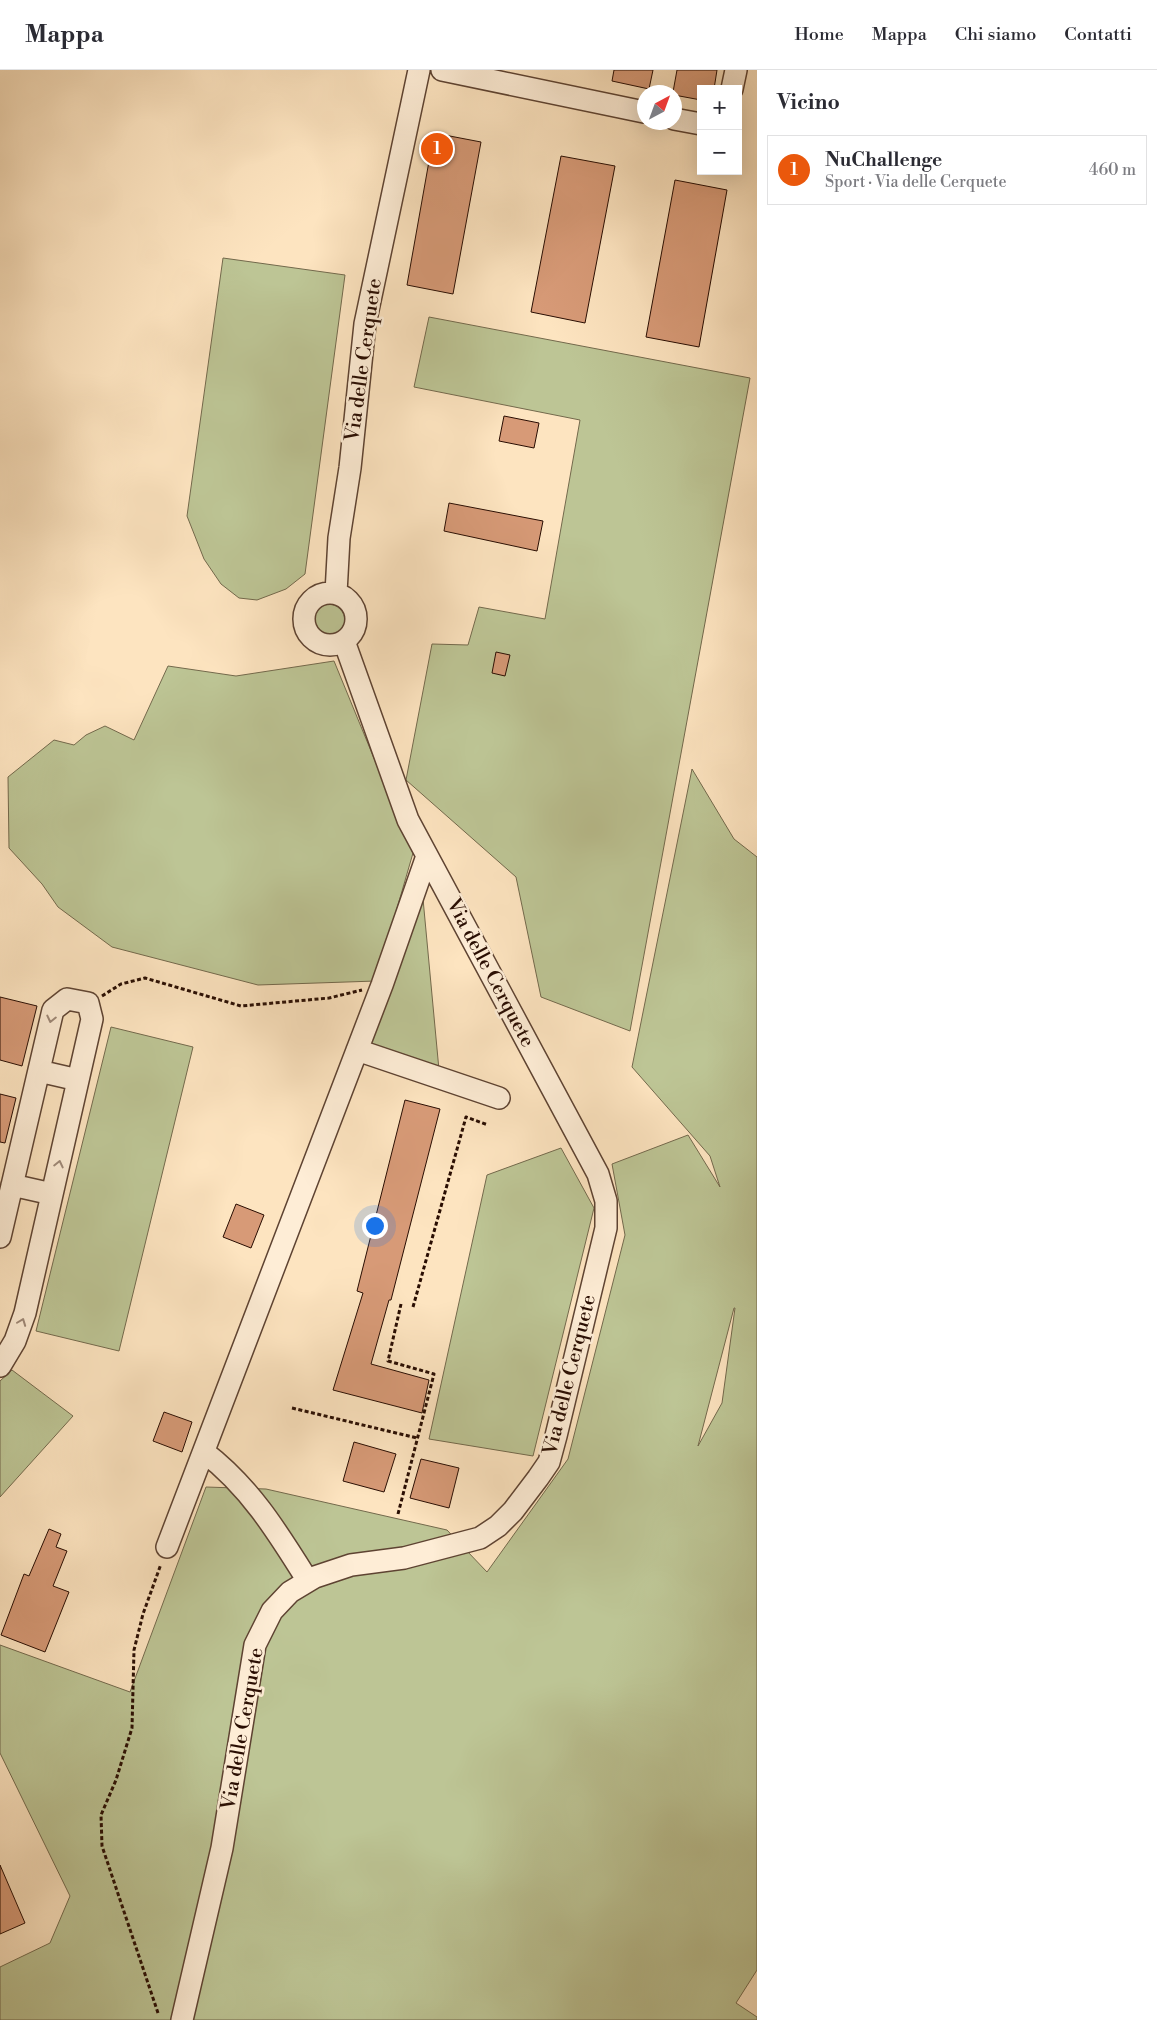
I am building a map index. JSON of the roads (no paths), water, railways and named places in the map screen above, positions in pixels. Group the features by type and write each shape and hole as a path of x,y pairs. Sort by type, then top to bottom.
{"street":[{"name":"Via delle Cerquete","path":"336,593 339,538 350,468 364,324 419,70"},
{"path":"442,70 519,78 637,110"},
{"path":"733,85 736,70"},
{"path":"682,120 697,123"},
{"path":"325,592 336,593 348,601 356,614 355,625 351,634 344,641 324,644 314,640 307,632 304,623 306,608 316,596 325,592"},
{"name":"Via delle Cerquete","path":"182,2020 222,1848 255,1644 272,1611 290,1592 308,1581 351,1565 404,1558 480,1538 498,1526 513,1511 548,1462 570,1387 606,1228 606,1201 598,1174 408,820 344,641"},
{"name":"Via delle Cerquete","path":"167,1547 382,985 427,856"},
{"path":"0,1236 53,1010 67,998 88,1003 92,1019 25,1313 15,1340 0,1366"},
{"path":"357,1050 498,1098"},
{"path":"39,1071 78,1080"},
{"path":"12,1185 52,1194"},
{"path":"204,1452 225,1468 268,1518 308,1581"}],"place":[{"name":"NuChallenge","path":"437,149"}]}
